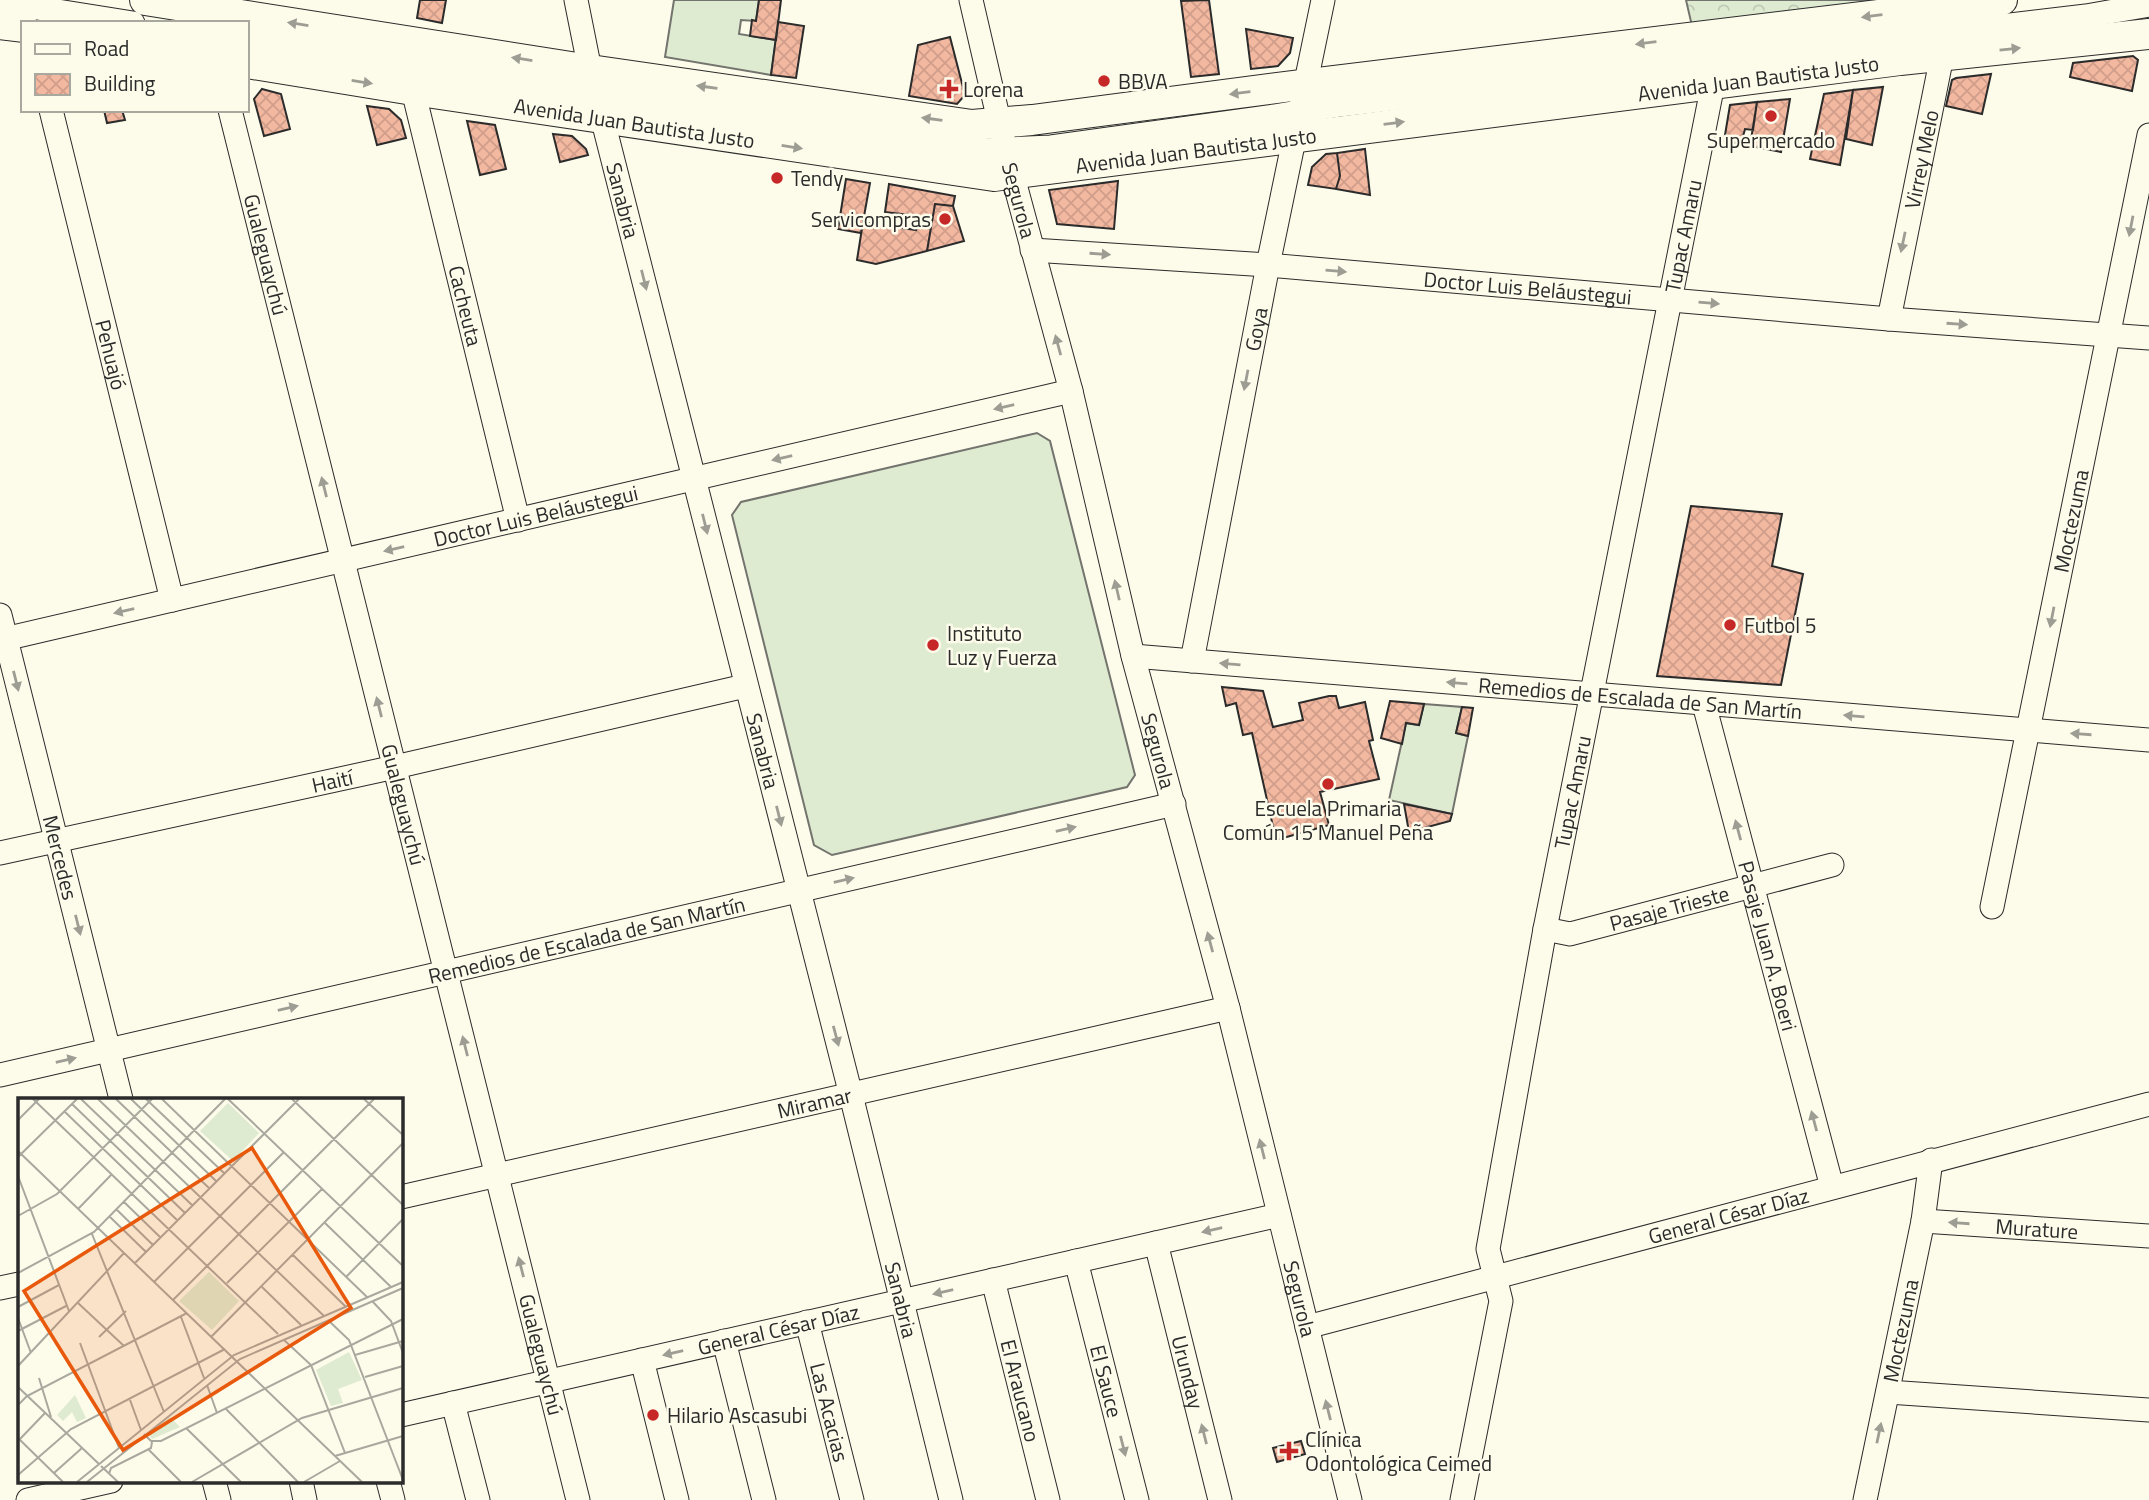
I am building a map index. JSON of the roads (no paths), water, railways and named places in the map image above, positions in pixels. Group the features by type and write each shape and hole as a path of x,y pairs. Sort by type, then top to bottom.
{"main road":[{"name":"Avenida Juan Bautista Justo","path":"145,0 983,176 1007,149 1941,24 2149,34"},
{"name":"Avenida Juan Bautista Justo","path":"248,63 413,90 597,94 972,125 1007,149 1302,111 1713,84 1941,24 2002,0"},
{"path":"0,24 21,27"}],"street":[{"name":"Sanabria","path":"576,0 597,94 951,1500"},
{"name":"Segurola","path":"971,0 1032,250 1070,391 1133,656 1228,1008 1350,1500"},
{"name":"Goya","path":"1192,661 1268,265 1323,0"},
{"path":"0,2 120,21"},
{"path":"1302,111 1332,95 1433,84 1482,89 1941,24 2087,16 2149,5"},
{"name":"Virrey Melo","path":"1889,318 1941,24"},
{"path":"248,40 597,94"},
{"name":"Tupac Amaru","path":"1462,1500 1501,1301 1488,1249 1590,695 1713,84"},
{"name":"Cacheuta","path":"413,90 518,520"},
{"name":"Pehuajó","path":"51,112 172,600"},
{"name":"Gualeguaychú","path":"230,112 578,1500"},
{"name":"Moctezuma","path":"1992,907 2149,135"},
{"name":"Doctor Luis Beláustegui","path":"1032,250 1268,265 2149,338"},
{"name":"Doctor Luis Beláustegui","path":"3,639 1070,391"},
{"name":"Mercedes","path":"0,615 3,639 57,840 121,1098"},
{"name":"Remedios de Escalada de San Martín","path":"1133,656 2149,740"},
{"name":"Haití","path":"0,853 395,767 745,686"},
{"name":"Pasaje Juan A. Boeri","path":"1704,704 1832,1187"},
{"name":"Remedios de Escalada de San Martín","path":"0,1075 1174,804"},
{"name":"Pasaje Trieste","path":"1545,929 1570,934 1832,865"},
{"name":"Miramar","path":"402,1198 1228,1008"},
{"name":"General César Díaz","path":"1307,1327 2149,1104"},
{"name":"Moctezuma","path":"1865,1500 1923,1221 1931,1160"},
{"name":"General César Díaz","path":"402,1415 1279,1216"},
{"name":"Murature","path":"1923,1221 2149,1236"},
{"name":"Urunday","path":"1156,1243 1220,1500"},
{"name":"El Sauce","path":"1076,1261 1137,1500"},
{"name":"El Araucano","path":"993,1280 1048,1500"},
{"path":"0,1288 18,1284"},
{"name":"Las Acacias","path":"807,1322 852,1500"},
{"path":"724,1341 764,1500"},
{"path":"642,1360 677,1500"},
{"path":"1888,1392 2149,1410"},
{"path":"453,1403 478,1500"},
{"path":"28,1500 107,1482"},
{"path":"214,1482 219,1500"},
{"path":"301,1482 306,1500"},
{"path":"388,1482 393,1500"}],"place":[{"name":"BBVA","path":"1104,81"},
{"name":"Lorena","path":"949,89"},
{"name":"Supermercado","path":"1771,116"},
{"name":"Tendy","path":"777,178"},
{"name":"Servicompras","path":"945,219"},
{"name":"Futbol 5","path":"1730,625"},
{"name":"Instituto Luz y Fuerza","path":"933,645"},
{"name":"Escuela Primaria Común 15 Manuel Peña","path":"1328,784"},
{"name":"Hilario Ascasubi","path":"653,1415"},
{"name":"Clínica Odontológica Ceimed","path":"1289,1451"}]}
